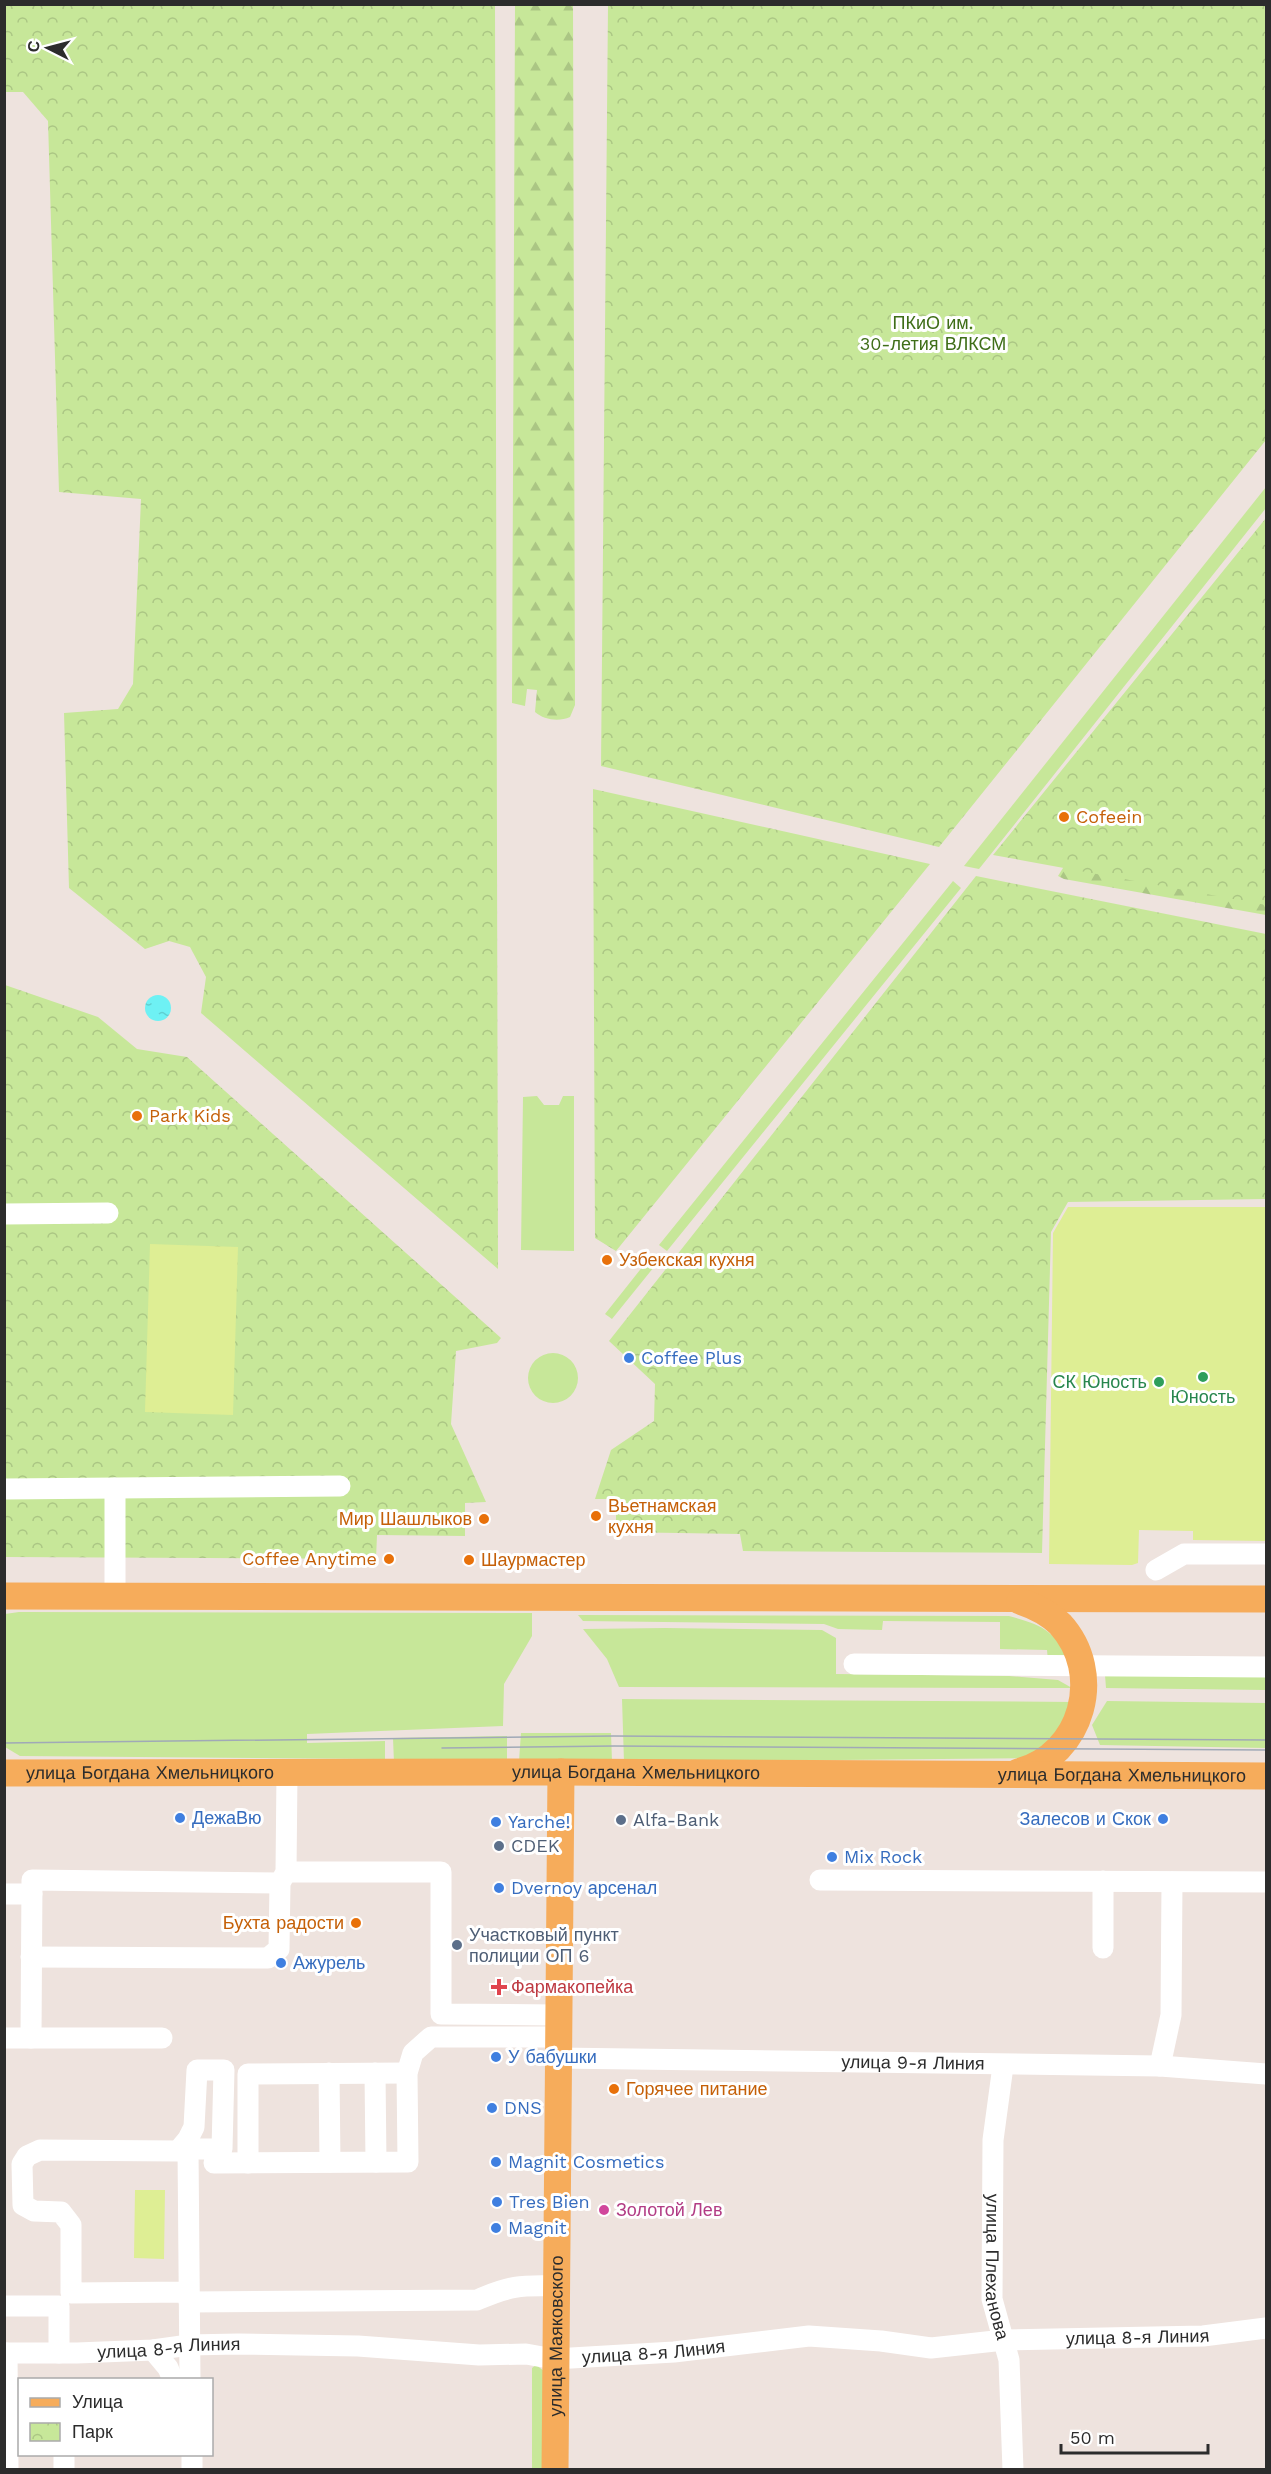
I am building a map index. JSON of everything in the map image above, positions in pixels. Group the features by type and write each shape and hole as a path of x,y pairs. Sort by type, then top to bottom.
{"main road":[{"path":"4,1596 1266,1599"},
{"path":"1008,1775 1027,1770 1044,1761 1067,1739 1082,1708 1084,1691 1082,1666 1074,1643 1059,1623 1040,1608 1017,1599"},
{"name":"улица Богдана Хмельницкого","path":"4,1773 561,1772 1266,1776"},
{"name":"улица Маяковского","path":"555,2469 554,2359 561,1772"}],"street":[{"path":"4,1214 108,1212"},
{"path":"4,1489 340,1486"},
{"path":"115,1488 115,1597"},
{"path":"1155,1570 1184,1554 1266,1554"},
{"path":"854,1664 1266,1667"},
{"path":"32,1957 268,1958 279,1949 287,1773"},
{"path":"31,2038 32,1880 283,1877 441,1872 441,2014 557,2037"},
{"path":"820,1880 1266,1882"},
{"path":"1103,1881 1103,1948"},
{"path":"1160,2066 1171,2015 1172,1881"},
{"path":"4,1894 32,1894"},
{"path":"214,2163 408,2162 407,2073 413,2053 431,2037 557,2037"},
{"name":"улица 9-я Линия","path":"557,2037 1003,2066 1160,2066 1266,2074"},
{"path":"4,2038 162,2038"},
{"name":"улица Плеханова","path":"1003,2066 993,2140 992,2299 1009,2360 1013,2469"},
{"path":"329,2073 330,2162"},
{"path":"375,2073 376,2162"},
{"path":"248,2163 248,2074 407,2073"},
{"path":"190,2378 189,2297 183,2150 40,2150 27,2156 22,2164 23,2205 33,2211 61,2212 71,2225 71,2293 189,2297 477,2300 504,2288 555,2286"},
{"path":"4,2306 59,2306 59,2353"},
{"name":"улица 8-я Линия","path":"6,2353 153,2350 189,2345 358,2346 479,2355 526,2354 554,2359 674,2352 809,2336 881,2341 931,2348 1004,2340 1203,2336 1266,2328"},
{"path":"153,2350 168,2368 173,2378"},
{"path":"6,2353 8,2469"}],"green space":[{"path":"4,5 495,5 498,1269 201,1013 206,977 190,947 169,941 145,949 69,888 64,713 118,709 133,684 141,499 59,492 48,121 23,92 5,92"},
{"path":"515,5 573,5 575,705 570,717 556,720 535,712 537,690 527,689 525,706 512,703"},
{"name":"ПКиО им. 30-летия ВЛКСМ","path":"608,5 1266,5 1266,440 939,847 601,766"},
{"path":"1266,487 1266,508 979,869 964,866"},
{"path":"1266,518 1266,905 993,855"},
{"path":"593,789 930,864 616,1251 595,1238"},
{"path":"1266,802 1266,915 1064,879 1058,876 1073,852"},
{"path":"976,876 1266,934 1266,1199 1068,1202 1051,1232 1042,1553 743,1551 740,1534 616,1532 616,1499 595,1499 611,1450 654,1421 655,1384 609,1341"},
{"path":"953,881 961,888 667,1251 659,1245"},
{"path":"5,985 98,1017 137,1049 187,1057 501,1338 497,1343 456,1351 451,1424 486,1502 465,1503 465,1536 377,1535 376,1559 5,1557"},
{"path":"537,1096 544,1105 559,1105 563,1096 574,1096 574,1251 521,1250 523,1097"},
{"name":"СК Юность","path":"1068,1207 1266,1207 1266,1541 1193,1540 1193,1531 1139,1530 1138,1563 1132,1565 1049,1564 1053,1233"},
{"path":"150,1244 238,1247 233,1415 145,1412"},
{"path":"651,1256 658,1262 612,1319 605,1314"},
{"path":"548,1353 558,1353 571,1360 578,1373 578,1383 571,1396 558,1403 548,1403 539,1399 532,1392 528,1383 528,1373 532,1364 539,1357"},
{"path":"19,1612 532,1613 532,1636 504,1684 503,1726 307,1734 307,1743 385,1741 385,1759 20,1756 5,1747 5,1614"},
{"path":"578,1615 1009,1616 1030,1622 1046,1630 1064,1651 1069,1662 1048,1661 1047,1650 1000,1649 1000,1622 883,1621 882,1630 838,1629 824,1624 583,1621"},
{"path":"583,1629 822,1630 836,1638 836,1674 1009,1676 1058,1680 1072,1688 619,1687 607,1659"},
{"path":"1105,1675 1266,1676 1266,1690 1106,1688"},
{"path":"622,1699 1075,1702 1062,1732 1033,1758 624,1762"},
{"path":"1107,1701 1266,1703 1266,1748 1100,1745 1092,1725"},
{"path":"521,1733 611,1733 612,1761 519,1761"},
{"path":"507,1736 507,1761 394,1763 393,1738"},
{"path":"135,2190 165,2190 164,2259 134,2258"},
{"path":"536,2365 544,2371 543,2469 532,2470 532,2368"}],"water":[{"path":"158,995 167,999 171,1008 167,1017 158,1021 149,1017 145,1008 149,999"}],"tram line":[{"path":"4,1743 613,1736 1266,1740"},
{"path":"442,1748 614,1746 1266,1750"}],"place":[{"name":"Cofeein","path":"1064,817"},
{"name":"Park Kids","path":"137,1116"},
{"name":"Узбекская кухня","path":"607,1260"},
{"name":"Coffee Plus","path":"629,1358"},
{"name":"Юность","path":"1203,1377"},
{"name":"СК Юность","path":"1159,1382"},
{"name":"Вьетнамская кухня","path":"596,1516"},
{"name":"Мир Шашлыков","path":"484,1519"},
{"name":"Coffee Anytime","path":"389,1559"},
{"name":"Шаурмастер","path":"469,1560"},
{"name":"ДежаВю","path":"180,1818"},
{"name":"Залесов и Скок","path":"1163,1819"},
{"name":"Alfa-Bank","path":"621,1820"},
{"name":"Yarche!","path":"496,1822"},
{"name":"CDEK","path":"499,1846"},
{"name":"Mix Rock","path":"832,1857"},
{"name":"Dvernoy арсенал","path":"499,1888"},
{"name":"Бухта радости","path":"356,1923"},
{"name":"Участковый пункт полиции ОП 6","path":"457,1945"},
{"name":"Ажурель","path":"281,1963"},
{"name":"Фармакопейка","path":"499,1987"},
{"name":"У бабушки","path":"496,2057"},
{"name":"Горячее питание","path":"614,2089"},
{"name":"DNS","path":"492,2108"},
{"name":"Magnit Cosmetics","path":"496,2162"},
{"name":"Tres Bien","path":"497,2202"},
{"name":"Золотой Лев","path":"604,2210"},
{"name":"Magnit","path":"496,2228"}]}
